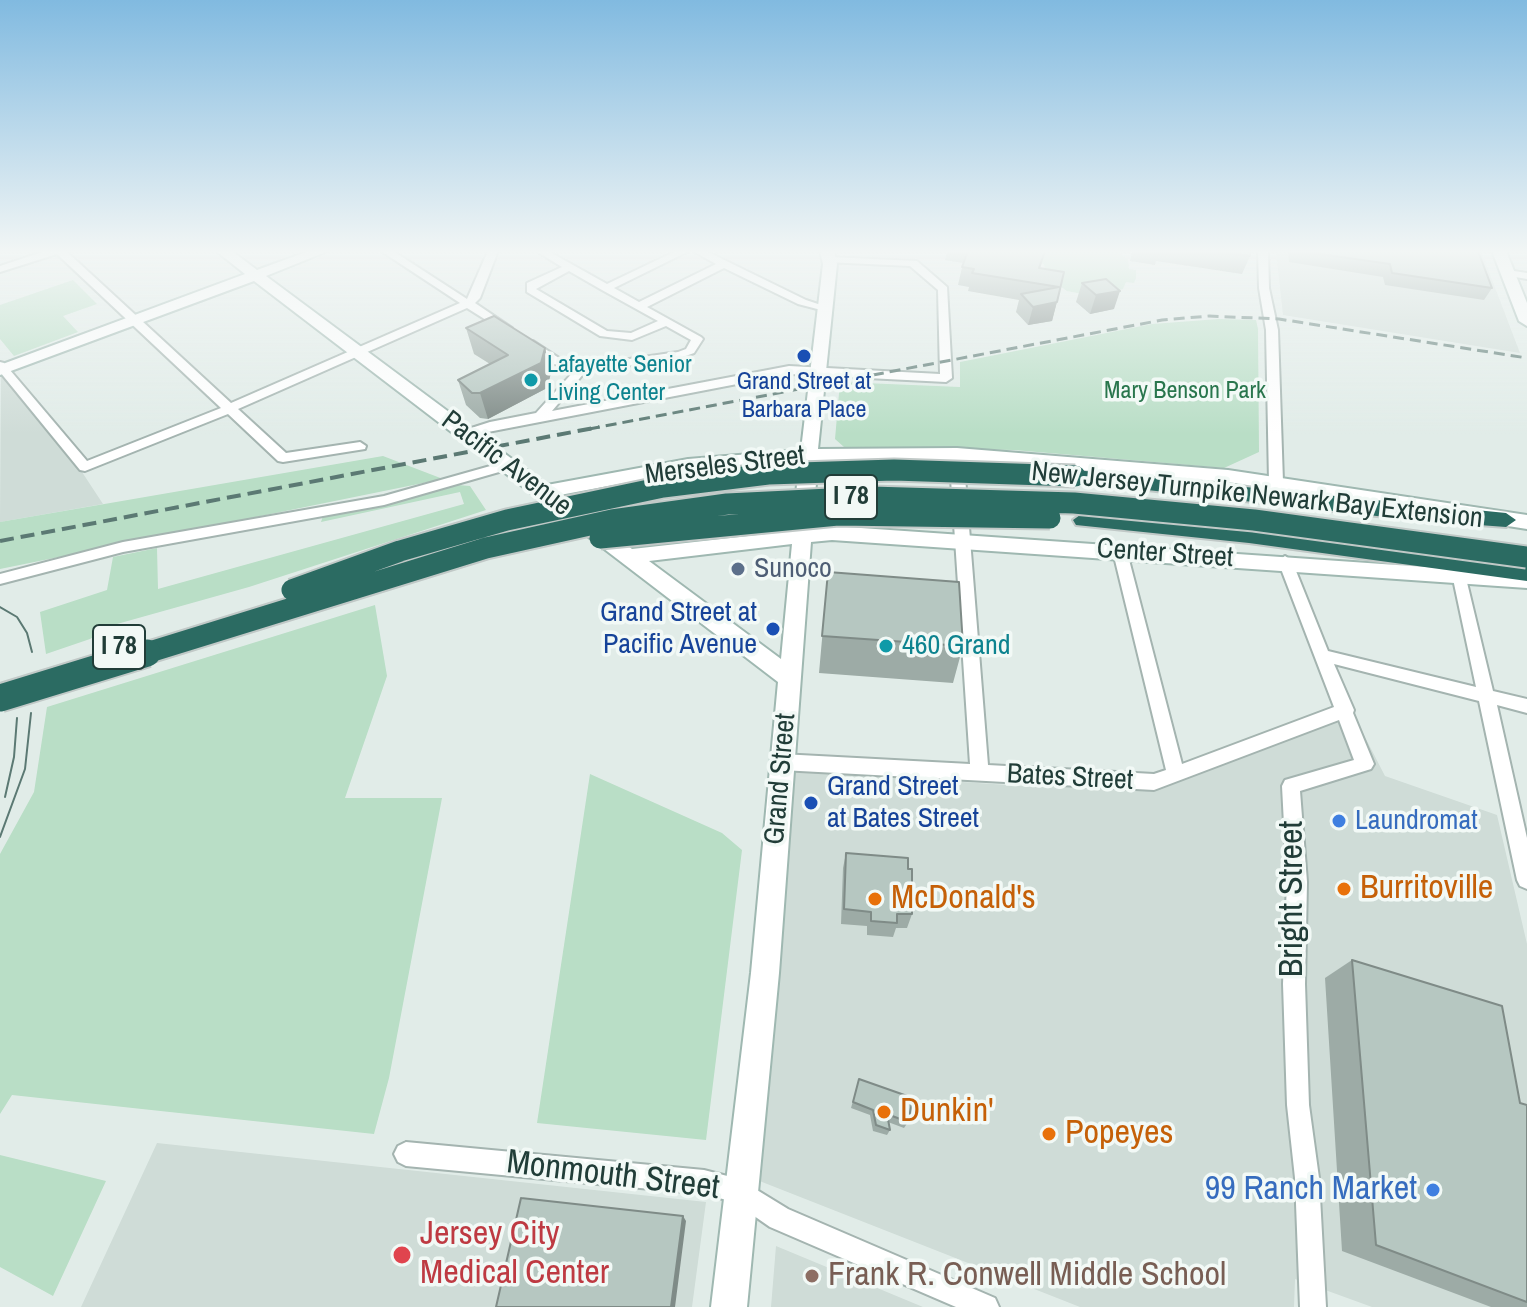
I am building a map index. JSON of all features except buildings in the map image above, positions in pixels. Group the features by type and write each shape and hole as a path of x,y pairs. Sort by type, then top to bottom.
{"highway":[{"path":"238,610 455,535 576,503 663,487 768,474 894,470 1075,476 1253,493 1412,513 1517,521"},
{"path":"1253,493 1273,488 1276,482"},
{"name":"New Jersey Turnpike Newark Bay Extension","path":"0,684 459,543 554,519 664,500 812,485 962,485 1142,495 1527,543"},
{"name":"New Jersey Turnpike Newark Bay Extension","path":"0,698 425,565 553,531 670,510 785,499 929,497 1103,505 1239,518 1527,557"},
{"path":"190,639 528,549 630,533 882,514 1083,520 1249,536 1527,573"}],"main road":[{"path":"1,368 157,312"},
{"name":"Pacific Avenue","path":"304,312 790,678"},
{"name":"Grand Street","path":"729,1307 739,1191 765,973 781,762 825,312"},
{"name":"Merseles Street","path":"543,492 688,465 809,455 957,454 1109,464 1276,482 1517,521"},
{"name":"Center Street","path":"628,556 832,533 1285,561 1527,581"}],"street":[{"path":"127,312 283,458 290,460 360,446"},
{"path":"1,368 85,467 231,408 449,312"},
{"path":"481,312 576,368 680,355 696,346 697,339 651,312"},
{"path":"567,312 604,334 632,337 668,321"},
{"path":"466,434 540,416 789,370 946,378 944,312"},
{"path":"1269,312 1272,330 1276,482"},
{"path":"540,416 576,368"},
{"path":"957,454 980,774"},
{"path":"0,579 123,547 384,500 508,465"},
{"path":"1120,552 1176,775"},
{"name":"Bright Street","path":"1285,561 1365,764 1291,786 1297,882 1294,984 1298,1105 1307,1178 1313,1307"},
{"path":"1459,574 1527,880"},
{"path":"1325,656 1527,706"},
{"name":"Bates Street","path":"781,762 1154,782 1346,710"},
{"name":"Monmouth Street","path":"406,1154 704,1182 739,1191 779,1218 986,1307"}],"shaded area":[{"path":"1283,312 1504,312 1520,353 1283,315"},
{"path":"1,372 82,472 103,504 0,522"},
{"path":"1350,708 1385,776 1497,815 1527,944 1527,1307 1372,1307 1295,1279 1294,1307 1080,1307 757,1180 792,771 1039,787 1157,785"},
{"name":"Jersey City Medical Center","path":"157,1143 706,1202 692,1307 81,1307"},
{"name":"Frank R. Conwell Middle School","path":"776,1246 923,1307 771,1307"}],"green space":[{"path":"0,312 74,312 63,316 78,332 14,356 0,339"},
{"name":"Mary Benson Park","path":"1219,319 1256,320 1258,329 1259,452 1224,468 1014,450 844,447 835,439 840,382 960,387 960,362 1152,324"},
{"path":"383,456 443,479 0,569 0,522"},
{"path":"458,485 470,486 486,510 249,587 117,624 90,639 46,654 40,612 107,590 113,557 157,548 158,589 464,504 460,492 321,522 323,516"},
{"path":"375,605 387,676 345,798 442,798 389,1078 374,1134 12,1095 0,1114 0,854 34,792 47,707"},
{"path":"590,774 722,833 742,850 706,1140 537,1123"},
{"path":"0,1155 106,1181 53,1296 0,1267"}],"tram line":[{"path":"0,607 17,617 27,633 32,652"},
{"path":"0,837 25,769 31,713"},
{"path":"5,797 14,757 17,718"}],"railway":[{"path":"589,429 1162,320 1209,316 1279,319 1527,358"},
{"path":"0,541 599,427"}],"place":[{"name":"Grand Street at Barbara Place","path":"804,356"},
{"name":"Lafayette Senior Living Center","path":"531,380"},
{"name":"Sunoco","path":"738,569"},
{"name":"Grand Street at Pacific Avenue","path":"773,629"},
{"name":"460 Grand","path":"886,646"},
{"name":"Grand Street at Bates Street","path":"811,803"},
{"name":"Laundromat","path":"1339,821"},
{"name":"Burritoville","path":"1344,889"},
{"name":"McDonald's","path":"875,899"},
{"name":"Dunkin'","path":"884,1112"},
{"name":"Popeyes","path":"1049,1134"},
{"name":"99 Ranch Market","path":"1433,1190"},
{"name":"Jersey City Medical Center","path":"402,1255"},
{"name":"Frank R. Conwell Middle School","path":"812,1276"}]}
